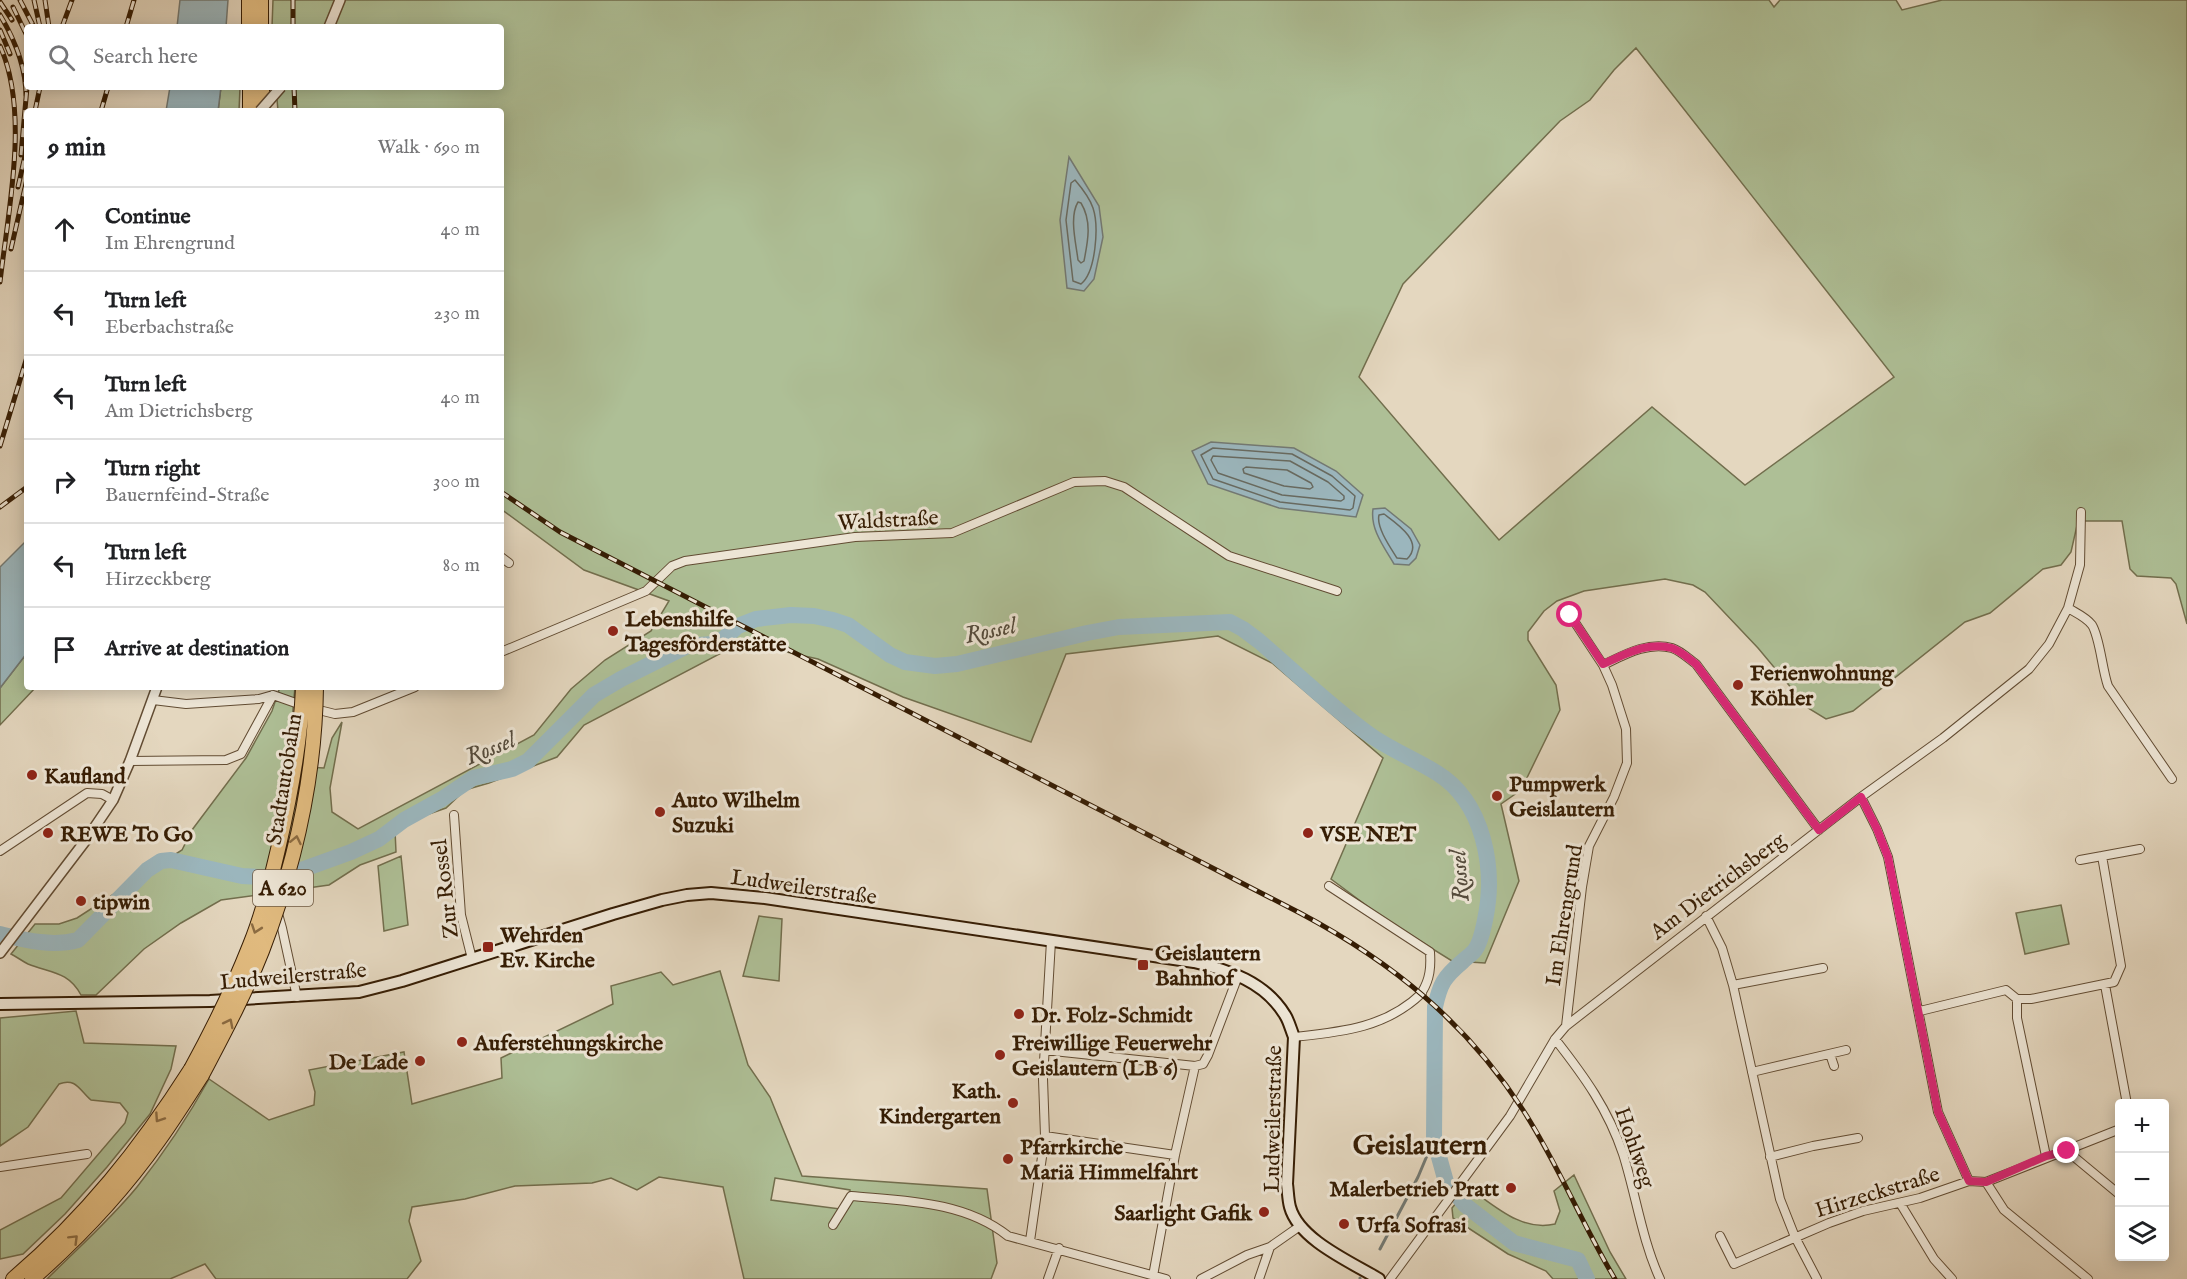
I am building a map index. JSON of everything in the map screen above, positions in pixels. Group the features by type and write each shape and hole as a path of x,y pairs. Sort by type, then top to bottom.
{"highway":[{"path":"249,0 249,24"},
{"path":"261,0 261,24"},
{"path":"250,90 250,108"},
{"path":"261,90 261,108"},
{"name":"A 620","path":"32,1279 77,1237 117,1193 159,1140 197,1072 251,945 266,899 288,806 298,744 303,690"},
{"name":"Stadtautobahn","path":"197,1072 252,972 279,900 293,852 305,792 312,746 316,690"},
{"name":"A 620","path":"13,1279 68,1229 110,1184 197,1072"}],"main road":[{"name":"Ludweilerstraße","path":"0,1004 210,1001 359,992 398,982 613,914 687,895 711,893 755,897 1194,962 1223,968 1254,982 1285,1015 1293,1037 1287,1184 1290,1207 1300,1226 1317,1242 1379,1279"}],"street":[{"path":"330,24 340,0"},
{"path":"264,108 278,90"},
{"name":"Waldstraße","path":"504,650 646,591 672,566 685,561 855,537 952,533 1074,482 1105,481 1124,487 1229,556 1337,591"},
{"name":"Am Dietrichsberg","path":"1390,1279 1510,1116 1555,1039 1566,1026 1861,797 1943,738 2028,669 2049,644 2068,608 2080,565 2081,512"},
{"path":"504,559 509,563"},
{"path":"2068,608 2092,625 2097,636 2108,686 2172,779"},
{"name":"Im Ehrengrund","path":"1566,1026 1589,846 1614,797 1627,763 1626,729 1603,664 1570,615"},
{"path":"1603,664 1637,649 1654,647 1671,648 1696,664 1819,830"},
{"path":"1,953 86,840 113,800 156,690"},
{"path":"390,697 391,690"},
{"path":"153,700 186,704 259,699 273,695 307,708 335,714 353,712 408,690"},
{"path":"130,760 226,760 241,754 273,695"},
{"path":"0,851 87,793 102,794 113,800"},
{"path":"1861,797 1888,857 1938,1112 1969,1181 1986,1182 2046,1156 2067,1151 2115,1131"},
{"name":"Zur Rossel","path":"454,815 461,915 472,959"},
{"path":"2079,860 2140,849"},
{"path":"1920,1011 2006,990 2017,999 2031,999 2105,986 2114,982 2121,966 2102,856"},
{"path":"1293,1037 1336,1033 1377,1022 1397,1013 1422,992 1428,982 1430,952 1329,885"},
{"path":"273,896 297,997"},
{"path":"1706,916 1722,948 1733,985 1780,1199 1795,1237 1817,1279"},
{"path":"1030,1241 1045,1136 1044,1050 1051,941"},
{"path":"1733,985 1823,968"},
{"path":"1044,1050 1195,1066 1203,1064 1238,976"},
{"path":"2105,986 2126,1099"},
{"path":"2017,999 2017,1017 2046,1156"},
{"name":"Hohlweg","path":"1555,1039 1605,1109 1623,1154 1640,1218 1660,1279"},
{"path":"1752,1072 1846,1050"},
{"path":"1830,1054 1834,1066"},
{"path":"1153,1276 1175,1155 1195,1066"},
{"path":"1045,1136 1175,1155"},
{"path":"1770,1157 1858,1138"},
{"path":"2067,1151 2115,1191"},
{"path":"0,1167 87,1154"},
{"name":"Hirzeckstraße","path":"1720,1236 1734,1264 1863,1211 1920,1198 1969,1181"},
{"path":"1986,1182 2004,1210 2088,1279"},
{"path":"833,1225 851,1196 922,1203 962,1211 993,1224 1008,1236 1059,1248 1166,1279"},
{"path":"1900,1203 1934,1259 1952,1279"},
{"path":"1201,1279 1247,1255 1270,1247 1300,1226"},
{"path":"1259,1279 1270,1247"},
{"path":"1048,1279 1059,1248"}],"green space":[{"path":"273,0 1769,0 1774,7 1780,0 1896,0 1902,10 1942,0 2187,0 2187,624 2176,584 2171,578 2137,576 2130,569 2122,521 2078,521 2071,552 2061,565 2043,569 1990,613 1965,622 1853,711 1826,719 1808,708 1758,648 1705,592 1693,585 1665,579 1584,591 1557,601 1544,611 1528,632 1528,640 1556,685 1560,710 1521,790 1501,804 1519,881 1485,963 1452,961 1386,920 1331,879 1383,758 1272,663 1218,636 1066,654 1031,742 903,697 818,659 742,642 584,725 557,757 465,790 446,808 403,823 395,830 396,852 360,865 329,885 221,900 181,923 144,949 96,995 81,995 76,987 64,977 28,964 11,954 35,924 59,924 77,918 182,850 192,830 246,758 272,711 279,690 295,690 288,766 324,768 332,738 342,722 330,788 332,812 358,829 534,735 571,689 605,660 651,631 669,601 584,570 504,511 504,108 278,108 276,90 504,90 504,24 272,24","holes":["1636,48 1894,377 1745,485 1652,407 1499,540 1359,377 1403,284 1560,121 1590,100 1614,70"]},
{"path":"221,90 240,90 239,108 218,108"},
{"path":"24,657 24,690 33,690 0,725 0,688"},
{"path":"401,856 408,925 384,931 378,866"},
{"path":"2061,905 2069,944 2025,954 2016,913"},
{"path":"759,916 782,919 779,981 743,976"},
{"path":"720,971 748,1065 770,1097 802,1176 987,1189 997,1263 991,1279 744,1279 723,1187 659,1177 637,1190 611,1178 592,1183 515,1186 465,1199 412,1207 409,1221 421,1261 407,1279 216,1279 205,1264 170,1279 47,1279 105,1223 137,1187 193,1107 209,1079 269,1120 314,1105 315,1092 309,1070 404,1052 412,1104 502,1078 501,1058 613,1004 611,986 661,972 673,985","holes":["775,1178 850,1190 840,1209 771,1200"]},
{"path":"76,1011 84,1043 176,1046 171,1069 150,1114 65,1214 23,1254 0,1259 0,1230 61,1198 125,1123 128,1113 120,1103 91,1100 77,1086 65,1082 59,1084 28,1127 0,1146 0,1018"},
{"path":"1574,1175 1610,1252 1626,1279 1553,1279 1546,1271 1508,1254 1453,1218 1452,1208 1469,1188 1520,1221 1531,1224 1555,1224 1560,1211 1554,1191"}],"water":[{"path":"180,0 228,0 226,24 177,24"},
{"path":"170,90 221,90 218,108 166,108"},
{"path":"1069,157 1099,206 1103,237 1094,279 1084,291 1067,288 1060,220"},
{"path":"1211,442 1294,448 1336,471 1363,495 1356,517 1279,508 1208,484 1192,451"},
{"path":"1385,508 1411,529 1420,545 1416,558 1409,565 1394,564 1376,531 1373,509"},
{"path":"24,543 24,657 0,688 0,567"}],"waterway":[{"name":"Rossel","path":"0,934 48,943 78,940 147,870 161,861 171,860 242,876 279,878 351,852 379,839 404,820 442,799 473,778 512,769 528,761 594,695 621,679 687,646 712,644 722,640 738,626 756,619 791,615 833,620 848,625 890,655 905,662 935,666 957,664 1119,627 1230,622 1259,641 1327,701 1370,735 1437,773 1466,801 1476,819 1487,859 1488,900 1483,931 1477,947 1447,977 1441,987 1435,1007 1434,1139 1446,1182 1465,1205 1514,1243 1578,1260 1587,1279"},
{"path":"1380,1249 1418,1177 1434,1139"}],"railway":[{"path":"20,0 32,24"},
{"path":"34,0 39,24"},
{"path":"45,0 49,24"},
{"path":"63,24 72,0"},
{"path":"127,24 134,0"},
{"path":"293,0 293,24"},
{"path":"0,2 12,20"},
{"path":"13,7 24,30"},
{"path":"0,15 19,54 24,75"},
{"path":"0,30 10,54"},
{"path":"0,46 9,72 14,101 15,131 11,194 0,282"},
{"path":"25,90 26,96"},
{"path":"25,108 27,90"},
{"path":"36,108 39,90"},
{"path":"102,108 107,90"},
{"path":"294,90 295,108"},
{"path":"21,155 24,121"},
{"path":"18,187 24,160"},
{"path":"11,249 24,192"},
{"path":"0,446 24,367"},
{"path":"0,507 24,489"},
{"path":"504,494 560,532 1300,913 1366,952 1425,997 1452,1022 1501,1078 1536,1131 1615,1279"}],"place":[{"name":"Lebenshilfe Tagesförderstätte","path":"613,631"},
{"name":"Ferienwohnung Köhler","path":"1738,685"},
{"name":"Kaufland","path":"32,775"},
{"name":"Pumpwerk Geislautern","path":"1497,796"},
{"name":"Auto Wilhelm Suzuki","path":"660,812"},
{"name":"REWE To Go","path":"48,833"},
{"name":"VSE NET","path":"1308,833"},
{"name":"tipwin","path":"81,901"},
{"name":"Wehrden Ev. Kirche","path":"488,947"},
{"name":"Geislautern Bahnhof","path":"1143,965"},
{"name":"Dr. Folz-Schmidt","path":"1019,1014"},
{"name":"Auferstehungskirche","path":"462,1042"},
{"name":"Freiwillige Feuerwehr Geislautern (LB 6)","path":"1000,1055"},
{"name":"De Lade","path":"420,1061"},
{"name":"Kath. Kindergarten","path":"1013,1103"},
{"name":"Pfarrkirche Mariä Himmelfahrt","path":"1008,1159"},
{"name":"Malerbetrieb Pratt","path":"1511,1188"},
{"name":"Saarlight Gafik","path":"1264,1212"},
{"name":"Urfa Sofrasi","path":"1344,1224"}],"district":[{"name":"Geislautern","path":"1420,1144"}],"route":[{"path":"1570,615 1603,664 1637,649 1654,647 1671,648 1696,664 1819,830 1861,797 1888,857 1938,1112 1969,1181 1986,1182 2046,1156 2067,1151"}]}
